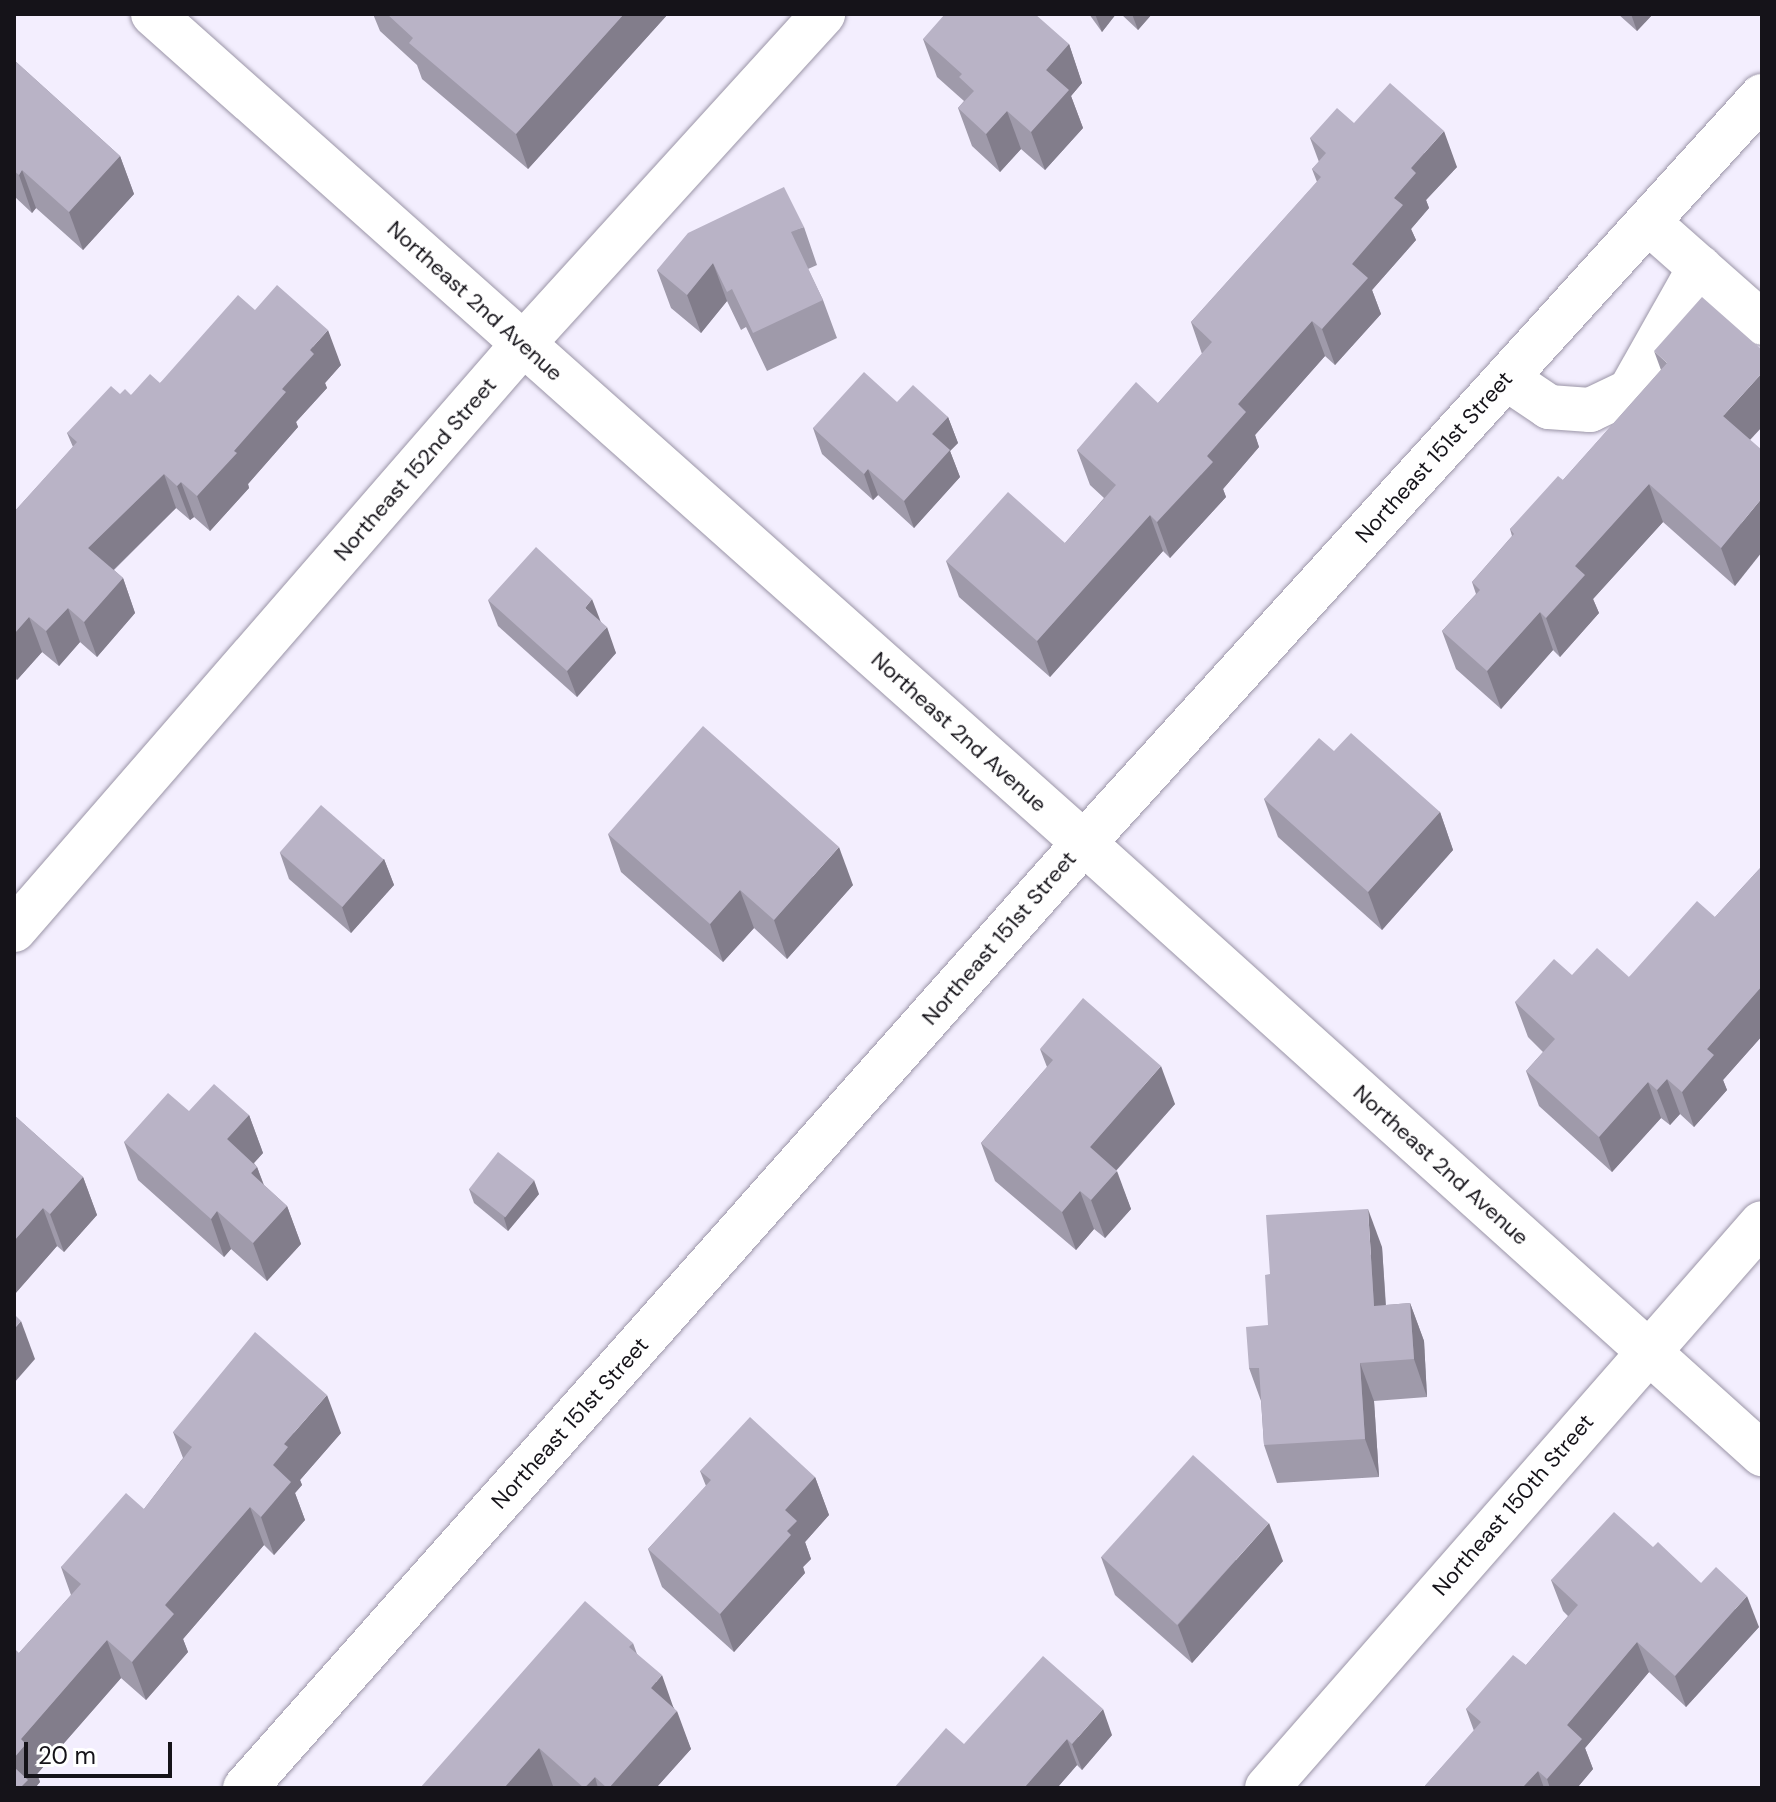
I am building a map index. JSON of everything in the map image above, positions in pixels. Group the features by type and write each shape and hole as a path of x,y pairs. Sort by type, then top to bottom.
{"street":[{"name":"Northeast 2nd Avenue","path":"153,14 1084,843 1762,1454"},
{"name":"Northeast 152nd Street","path":"14,930 523,344 823,14"},
{"name":"Northeast 151st Street","path":"245,1788 1084,843 1762,96"},
{"path":"1648,222 1762,323"},
{"path":"1506,378 1549,407 1590,410 1630,391 1700,267"},
{"name":"Northeast 150th Street","path":"1267,1788 1762,1223"}],"building":[{"path":"387,14 624,14 516,134 409,43 413,38"},
{"path":"945,14 1035,14 1069,44 1046,70 1069,90 1031,132 1007,111 986,134 958,108 974,91 959,77 962,74 923,39"},
{"path":"14,60 120,156 69,212 22,170 19,175 14,171"},
{"path":"1390,83 1444,131 1411,168 1416,173 1394,198 1403,205 1352,264 1368,278 1322,329 1312,321 1238,404 1246,412 1207,456 1213,462 1157,522 1150,515 1037,641 946,561 1008,492 1065,543 1116,485 1077,450 1136,382 1158,403 1212,342 1191,322 1321,177 1312,169 1326,153 1310,138 1337,108 1354,123"},
{"path":"784,187 804,227 791,232 823,300 753,333 732,289 727,292 713,263 687,295 657,270 688,233"},
{"path":"277,285 328,330 310,350 314,354 282,389 286,392 234,451 237,453 197,496 181,482 177,486 164,474 88,548 123,578 84,622 68,608 46,631 29,617 14,634 14,512 77,442 67,433 111,386 120,394 125,389 131,395 150,374 160,383 238,295 255,310"},
{"path":"1702,297 1762,350 1762,373 1723,416 1762,450 1762,498 1721,548 1649,484 1575,566 1585,575 1546,618 1540,612 1487,671 1442,631 1480,590 1472,582 1514,534 1510,529 1558,476 1563,480 1667,363 1654,351"},
{"path":"864,372 897,402 913,385 948,417 932,434 950,450 904,501 868,469 864,474 813,428"},
{"path":"536,547 592,599 585,608 607,627 567,671 488,600"},
{"path":"703,726 839,847 774,920 740,890 710,924 608,834"},
{"path":"1351,733 1440,812 1368,892 1264,799 1319,738 1334,751"},
{"path":"321,805 384,859 342,907 280,853"},
{"path":"1762,866 1762,986 1707,1049 1714,1055 1682,1092 1667,1079 1657,1090 1648,1082 1599,1137 1526,1071 1555,1039 1515,1002 1554,959 1572,975 1597,948 1629,977 1697,901 1715,917"},
{"path":"1083,998 1161,1066 1090,1147 1117,1171 1091,1200 1080,1191 1062,1212 981,1143 1053,1060 1040,1049"},
{"path":"214,1084 249,1115 227,1139 257,1167 251,1173 287,1206 253,1243 217,1211 211,1219 124,1142 168,1093 189,1111"},
{"path":"14,1115 83,1177 50,1214 43,1208 14,1241"},
{"path":"498,1152 534,1180 505,1217 469,1189"},
{"path":"1368,1209 1374,1306 1410,1303 1414,1359 1360,1363 1365,1439 1264,1445 1259,1368 1249,1368 1246,1327 1268,1325 1265,1275 1270,1274 1266,1215"},
{"path":"14,1314 21,1321 14,1329"},
{"path":"255,1332 327,1395 284,1444 288,1447 273,1465 291,1482 261,1517 250,1507 165,1605 174,1614 132,1662 107,1640 21,1739 26,1744 14,1758 14,1648 19,1653 81,1584 61,1567 126,1493 144,1509 192,1447 173,1432"},
{"path":"750,1417 815,1477 785,1510 797,1521 787,1531 791,1535 720,1614 648,1549 711,1480 700,1471"},
{"path":"1193,1455 1269,1523 1177,1625 1101,1557"},
{"path":"1614,1512 1653,1547 1658,1542 1701,1583 1716,1567 1747,1596 1675,1676 1637,1642 1567,1725 1582,1739 1547,1779 1538,1771 1522,1788 1423,1788 1481,1722 1466,1709 1513,1655 1526,1665 1578,1605 1551,1580"},
{"path":"585,1601 633,1643 629,1647 662,1675 651,1688 677,1711 609,1788 595,1777 584,1788 539,1748 504,1788 420,1788"},
{"path":"1043,1656 1103,1709 1072,1744 1067,1739 1024,1788 894,1788 946,1728 964,1744"},
{"path":"14,1767 28,1780 20,1788 14,1788"}]}
